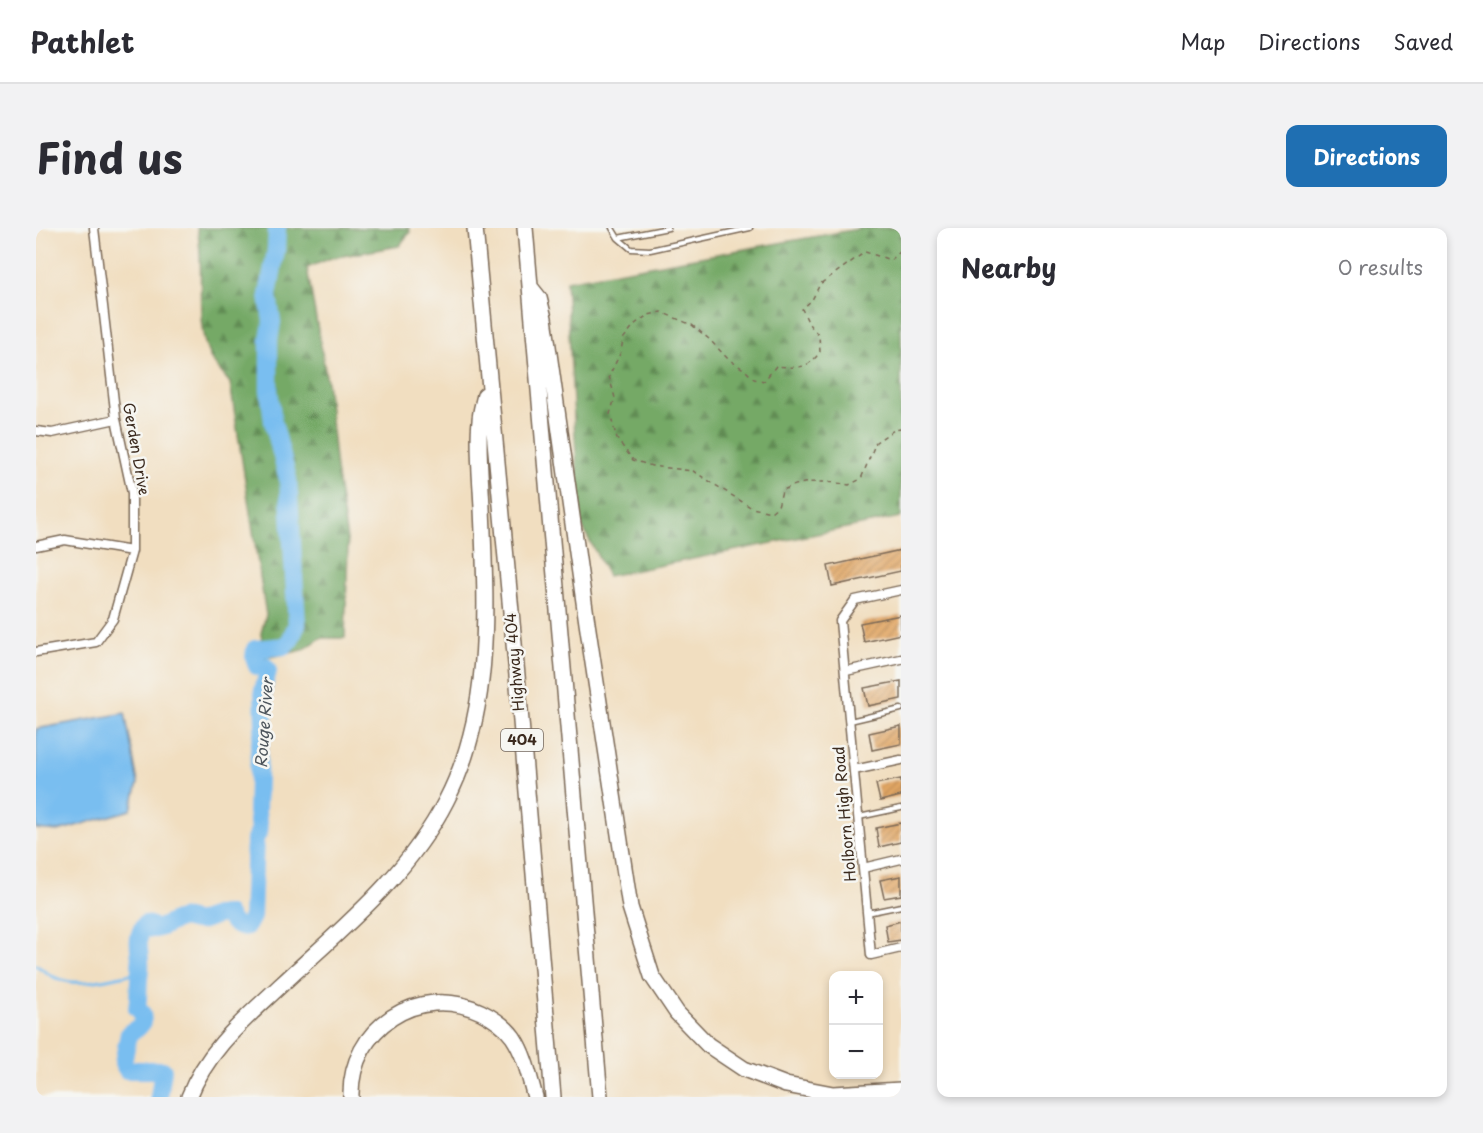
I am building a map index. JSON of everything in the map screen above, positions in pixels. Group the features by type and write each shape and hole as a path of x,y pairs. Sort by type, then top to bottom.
{"highway":[{"name":"Highway 404","path":"475,228 519,697 553,1097"},
{"path":"525,228 600,1097"},
{"path":"531,288 539,298 544,318 630,907 652,976 676,1013 708,1044 744,1069 786,1085 833,1094 901,1090"},
{"path":"189,1097 208,1058 231,1032 380,893 405,865 427,835 456,778 470,741 482,672 485,579 479,422 488,383"},
{"path":"351,1097 354,1069 367,1040 376,1030 401,1012 415,1006 439,1002 466,1005 503,1026 513,1037 525,1061 535,1097"}],"street":[{"name":"Gerden Drive","path":"36,652 96,642 113,619 132,551 132,493 116,419 94,228"},
{"path":"36,431 52,433 116,419"},
{"path":"36,546 65,540 132,551"},
{"name":"Holborn High Road","path":"901,590 855,600 840,621 871,955 901,948"},
{"path":"846,671 901,659"},
{"path":"854,770 901,760"},
{"path":"863,868 901,859"}],"lane":[{"path":"612,228 618,238 632,249 650,249 750,228"},
{"path":"618,238 668,228"},
{"path":"850,721 901,709"},
{"path":"858,817 901,808"},
{"path":"867,913 901,906"}],"path":[{"path":"901,251 891,260 865,252 819,284 812,300 802,309 809,324 819,336 820,352 813,362 802,367 776,366 764,381 754,380 692,325 661,312 648,315 635,324 623,339 621,352 609,376 615,398 610,414 617,439 633,460 652,466 693,471 752,508 771,512 778,506 782,491 790,486 829,481 849,485 861,479 876,442 894,430 901,429"}],"green space":[{"path":"197,228 409,228 410,232 399,246 331,258 307,268 327,381 336,469 348,546 345,638 321,638 303,650 265,658 261,633 266,615 230,383 210,357 202,327"},
{"path":"863,228 901,228 901,517 608,576 580,522 566,281"}],"water":[{"path":"125,713 138,783 131,810 58,831 36,829 36,729"}],"building":[{"path":"901,550 901,571 832,586 828,566"},
{"path":"901,615 901,634 864,642 860,623"},
{"path":"901,681 901,699 868,706 864,688"},
{"path":"901,726 901,744 872,750 869,733"},
{"path":"901,779 901,796 880,801 876,784"},
{"path":"901,823 901,842 879,847 876,828"},
{"path":"901,876 901,895 884,898 880,880"},
{"path":"901,921 901,940 888,942 885,925"}],"waterway":[{"name":"Rouge River","path":"159,1097 163,1070 127,1070 123,1063 129,1033 143,1022 142,1013 137,1008 139,936 145,924 157,929 180,919 199,921 227,914 235,924 243,927 247,926 252,917 255,839 259,831 257,811 259,748 264,725 263,690 268,671 266,667 257,666 254,658 255,649 285,646 290,641 297,624 288,479 273,422 269,390 269,340 272,322 268,295 276,250 277,228"},
{"path":"36,965 56,978 74,982 131,974 137,976"}]}
